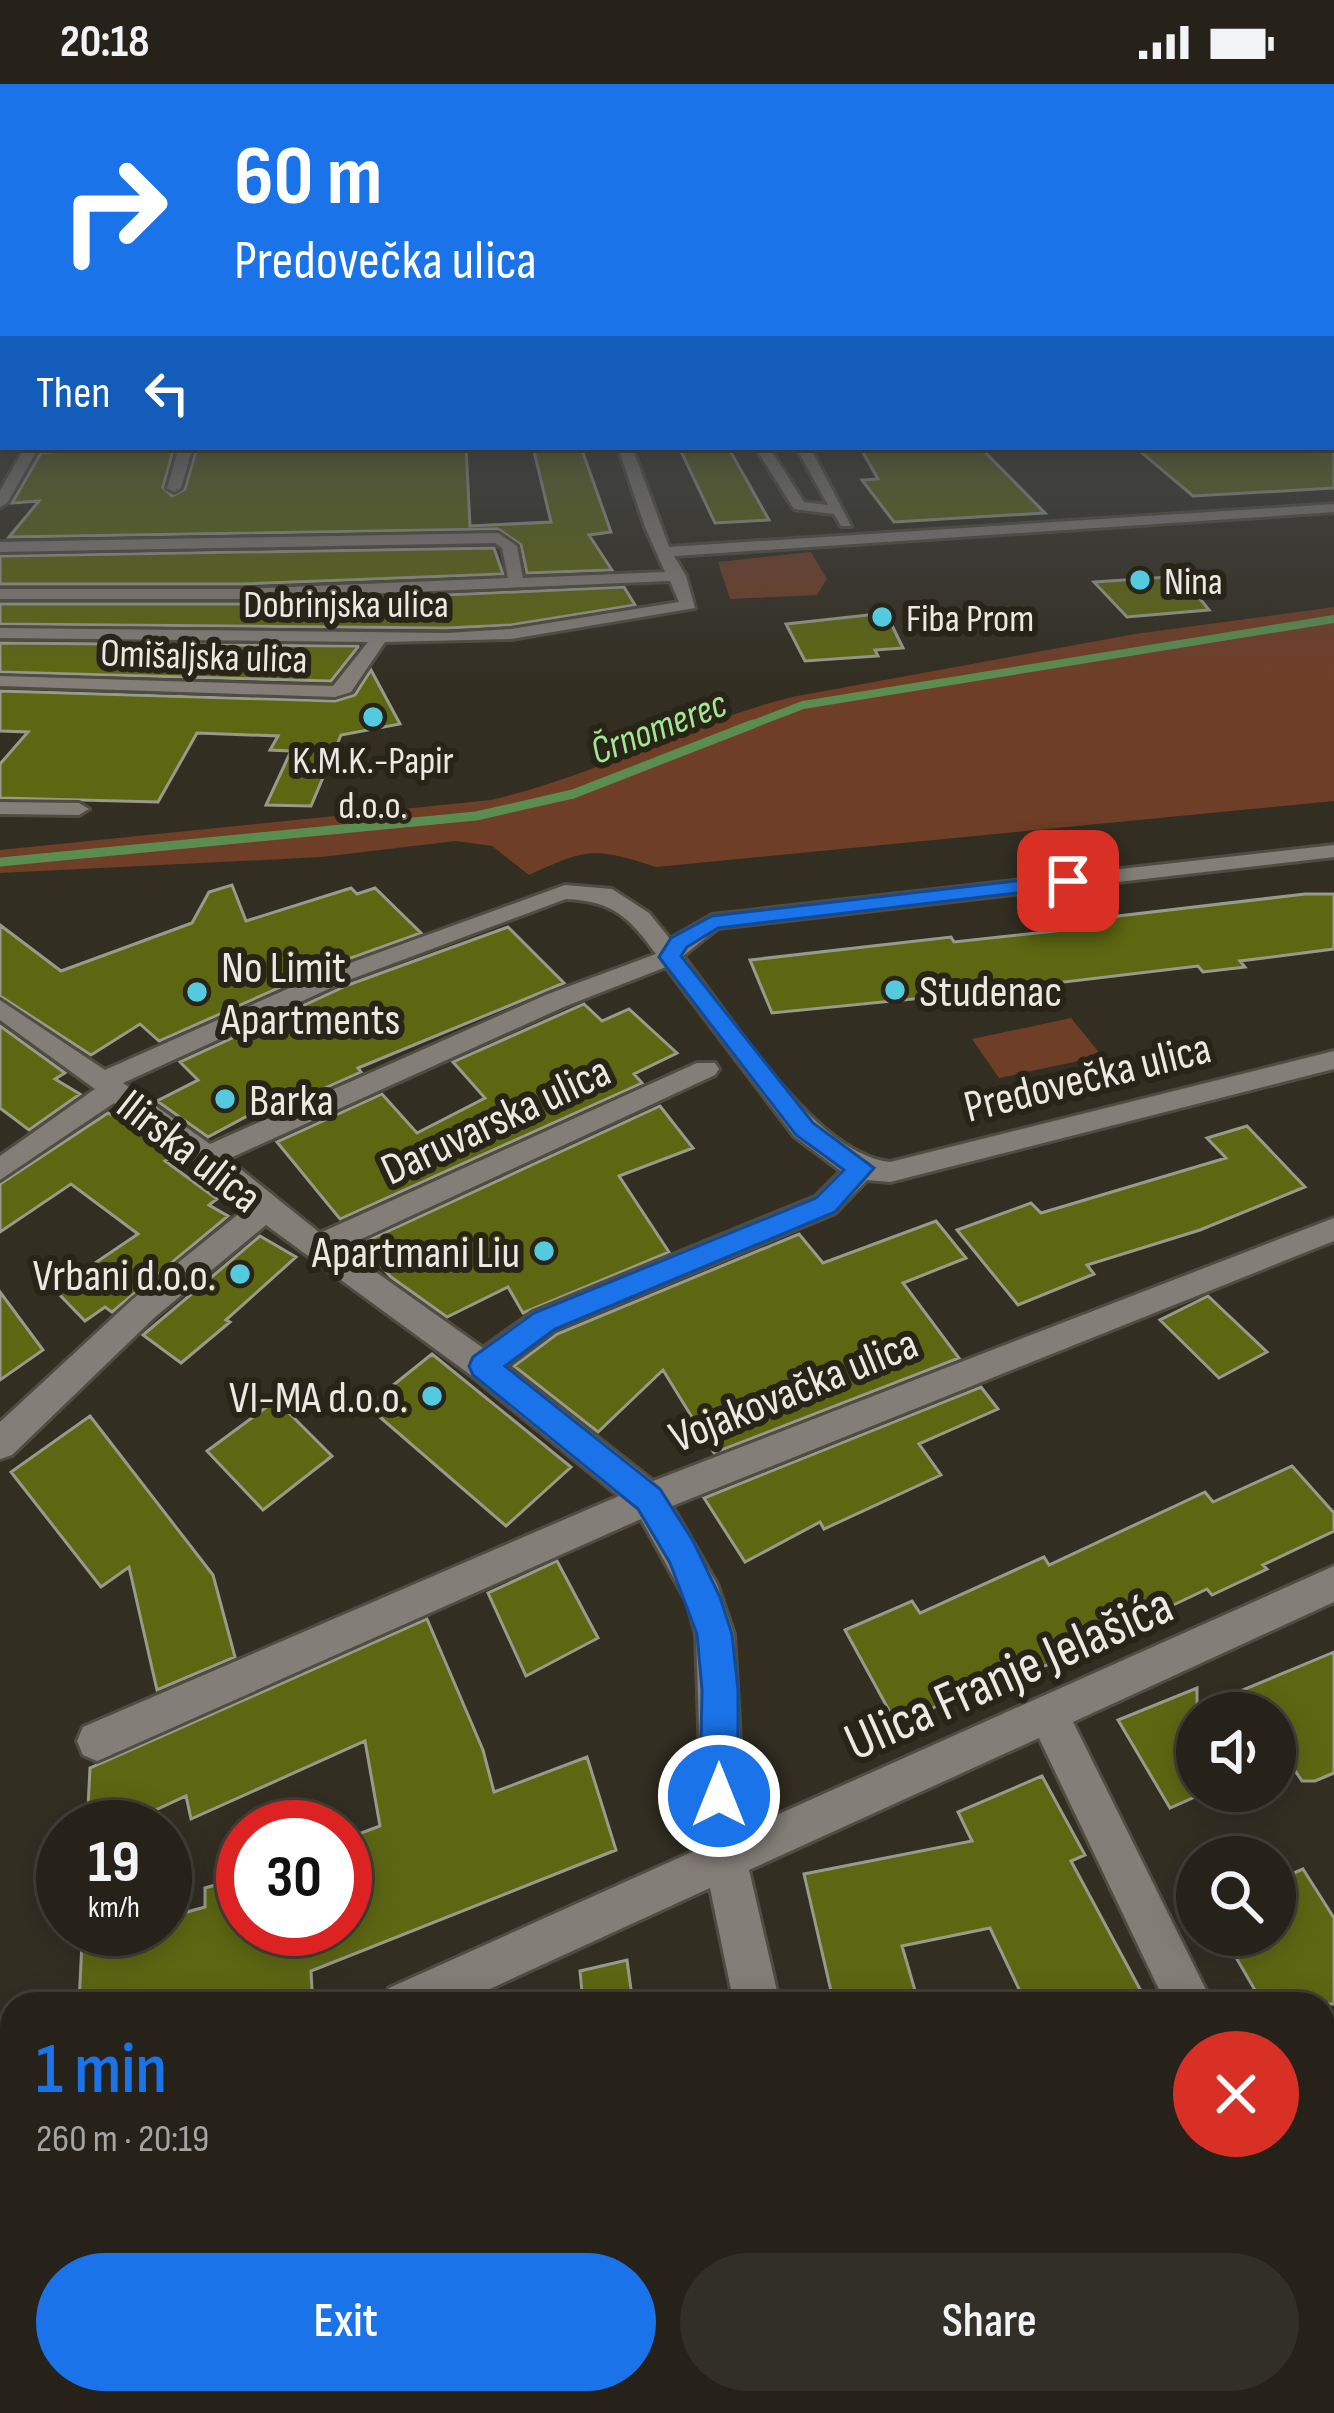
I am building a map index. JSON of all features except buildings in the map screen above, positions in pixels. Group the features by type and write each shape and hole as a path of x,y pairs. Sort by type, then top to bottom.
{"street":[{"path":"0,503 22,465"},
{"path":"174,488 181,465"},
{"path":"0,594 241,594 678,576 652,527 631,465"},
{"path":"773,465 799,506 838,510"},
{"path":"814,465 856,538"},
{"path":"1225,501 1334,494"},
{"path":"667,552 1334,508"},
{"path":"0,547 497,538 508,546 517,586"},
{"name":"Dobrinjska ulica","path":"0,632 380,639 511,634 689,605 678,576"},
{"name":"Omišaljska ulica","path":"0,681 335,692 345,688 380,639"},
{"path":"0,808 79,809"},
{"path":"208,1157 557,1000 670,957 679,943 712,922 1334,851"},
{"path":"0,1170 106,1086 337,976 538,900 566,892 604,894 641,918 805,1129 861,1168 825,1205 544,1321 483,1366"},
{"name":"Ilirska ulica","path":"0,1008 208,1157 265,1209 483,1366 649,1499 696,1582 715,1634 725,1857 754,1992"},
{"name":"Predovečka ulica","path":"861,1168 890,1172 1334,1060"},
{"name":"Daruvarska ulica","path":"320,1246 706,1069"},
{"path":"0,1444 144,1308 265,1209"},
{"name":"Vojakovačka ulica","path":"97,1742 649,1499 1334,1229"},
{"name":"Ulica Franje Jelašića","path":"431,1992 1334,1584"},
{"path":"1048,1714 1184,1992"}],"shaded area":[{"path":"811,552 827,579 817,595 730,599 718,562"},
{"path":"1334,607 1334,801 656,867 591,853 529,875 492,846 455,841 322,857 0,873 0,850 491,800 792,697 1135,634"},
{"path":"1071,1018 1102,1056 999,1078 972,1039"}],"waterway":[{"name":"Črnomerec","path":"746,727 803,705 1334,619"},
{"name":"Črnomerec","path":"0,862 476,816 573,794 753,724"}],"place":[{"name":"Nina","path":"1140,580"},
{"name":"Fiba Prom","path":"882,617"},
{"name":"K.M.K.-Papir d.o.o.","path":"373,717"},
{"name":"Studenac","path":"895,990"},
{"name":"No Limit Apartments","path":"197,992"},
{"name":"Barka","path":"225,1099"},
{"name":"Apartmani Liu","path":"544,1251"},
{"name":"Vrbani d.o.o.","path":"240,1274"},
{"name":"VI-MA d.o.o.","path":"432,1396"}],"route":[{"path":"719,1796 720,1690 715,1634 704,1597 682,1552 649,1499 483,1366 544,1321 825,1205 861,1168 838,1157 805,1129 670,957 679,943 712,922 1068,881"}]}
